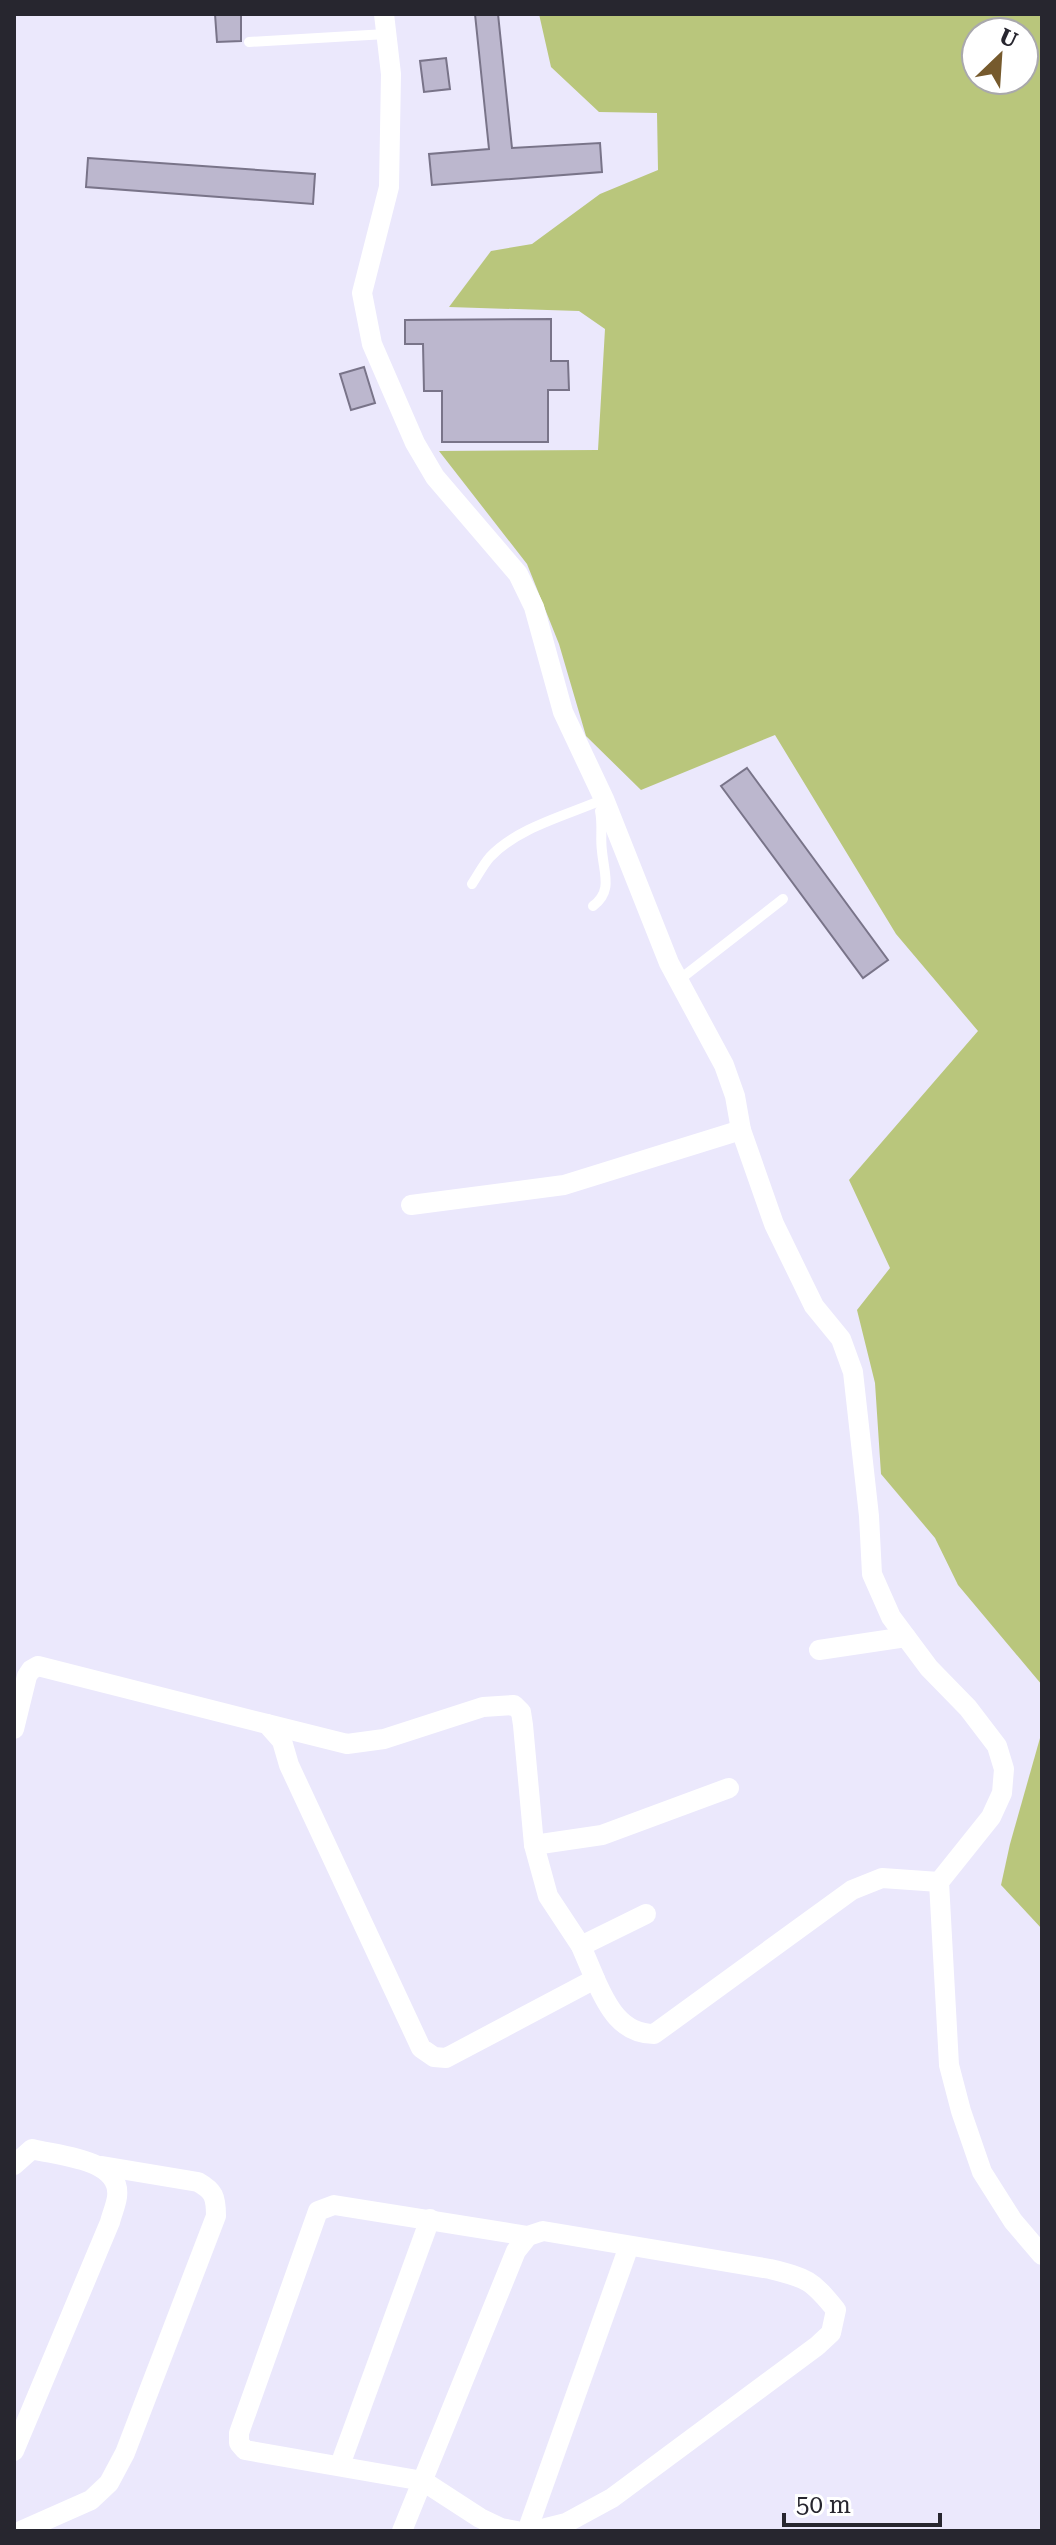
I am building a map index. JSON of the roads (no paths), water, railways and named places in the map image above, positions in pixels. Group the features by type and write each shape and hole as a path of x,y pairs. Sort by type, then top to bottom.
{"street":[{"path":"385,24 391,74 389,187 362,293 372,344 415,443 435,477 518,574 534,607 563,712 679,980 724,1065 735,1096 741,1130 774,1224 814,1306 841,1339 853,1372 869,1516 872,1574 891,1617 929,1668 968,1708 997,1746 1004,1769 1002,1793 991,1817 939,1882 949,2065 982,2172 1013,2221 1042,2255"},
{"path":"411,1205 564,1185 741,1130"},
{"path":"819,1650 906,1637"},
{"path":"14,1729 27,1676 38,1666 347,1744 384,1739 483,1707 514,1705 521,1712 534,1845 548,1896 581,1946 606,2004 626,2027 642,2034 654,2034 852,1890 882,1878 939,1882"},
{"path":"267,1724 282,1741 289,1765 421,2048 434,2057 446,2058 595,1979"},
{"path":"534,1845 602,1835 729,1788"},
{"path":"581,1946 646,1914"},
{"path":"14,2165 23,2147 102,2166 198,2182 211,2190 216,2199 216,2216 125,2453 109,2483 91,2500 21,2531"},
{"path":"14,2451 110,2222 118,2196 114,2177 102,2166"},
{"path":"517,2531 501,2528 480,2518 423,2481 245,2450 239,2443 239,2433 318,2211 334,2205 528,2236 543,2231 803,2277 818,2288 836,2310 831,2333 804,2356 612,2498 566,2523 534,2531"},
{"path":"340,2465 430,2219"},
{"path":"402,2531 516,2251 528,2236"},
{"path":"527,2531 629,2246"}],"lane":[{"path":"249,42 385,24"},
{"path":"472,884 502,846 559,815 601,800 602,851 607,888 602,899 593,906"},
{"path":"679,980 783,899"}]}
